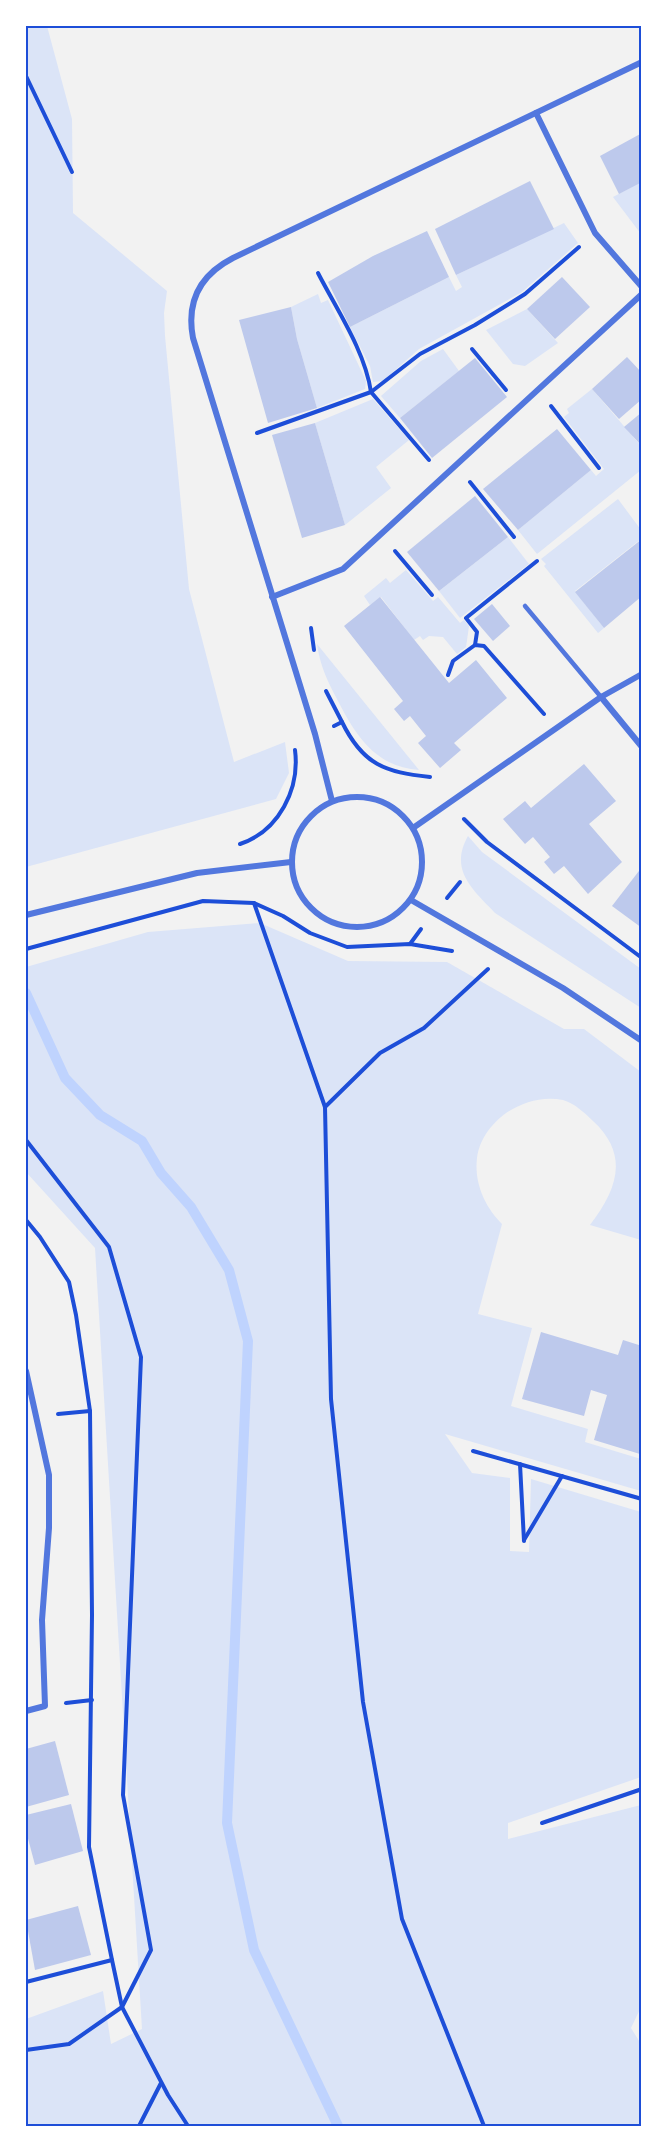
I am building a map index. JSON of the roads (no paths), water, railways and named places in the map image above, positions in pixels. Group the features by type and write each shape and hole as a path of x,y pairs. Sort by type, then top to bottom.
{"street":[{"path":"332,801 315,734 193,338 190,322 197,289 206,276 226,262 642,62"},
{"path":"536,113 595,233 642,287"},
{"path":"272,597 343,569 642,294"},
{"path":"413,828 601,697 642,674"},
{"path":"601,697 642,747"},
{"path":"364,797 379,800 393,807 413,828 422,853 420,882 411,900 394,917 373,926 351,928 334,924 315,914 302,899 294,881 291,862 294,843 307,819 332,801 364,797"},
{"path":"26,915 214,871 291,862"},
{"path":"411,900 563,988 642,1041"},
{"path":"26,1371 49,1475 50,1528 42,1620 45,1706 26,1711"}],"lane":[{"path":"525,606 601,697"}],"waterway":[{"path":"26,993 65,1078 100,1115 142,1141 161,1173 191,1207 229,1270 248,1341 227,1823 254,1950 338,2126"}]}
